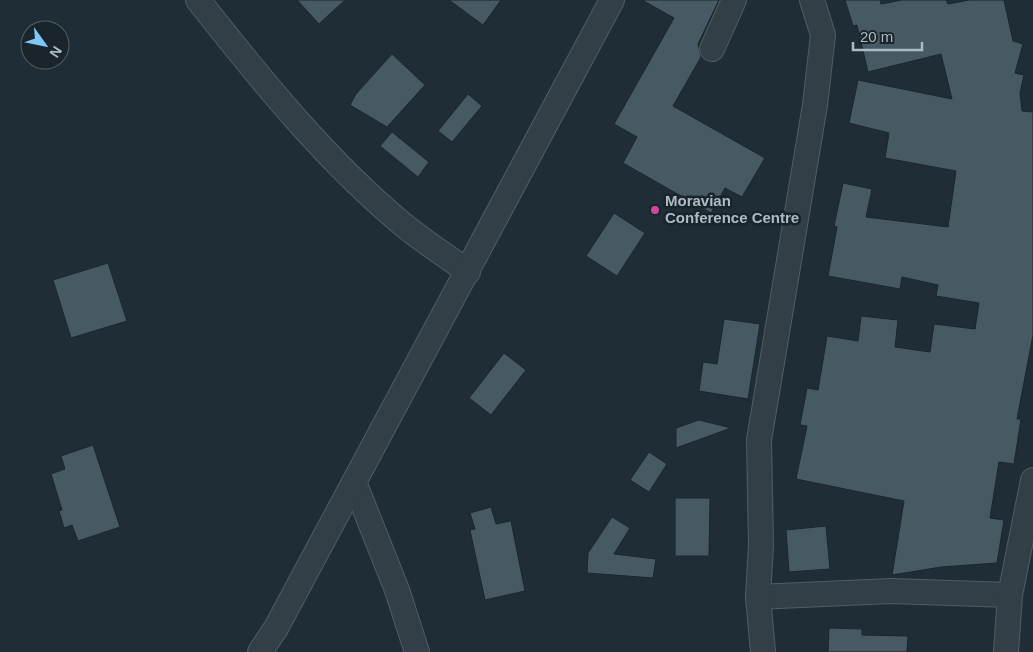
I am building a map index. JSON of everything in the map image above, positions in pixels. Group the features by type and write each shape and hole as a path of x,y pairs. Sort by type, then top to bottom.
{"street":[{"path":"198,0 309,132 358,184 407,228 468,272"},
{"path":"260,652 276,628 612,0"},
{"path":"712,49 734,0"},
{"path":"763,652 758,597 761,545 759,440 815,105 821,58 823,35 812,0"},
{"path":"1006,652 1010,595 1033,480"},
{"path":"354,482 397,590 418,652"},
{"path":"758,597 891,591 1010,595"}],"building":[{"path":"297,0 345,0 319,24"},
{"path":"449,0 501,0 483,25"},
{"path":"642,0 719,0 698,44 701,57 673,106 765,158 742,197 725,188 711,213 623,163 637,137 614,124 674,18"},
{"path":"845,0 880,0 881,4 902,0 946,0 948,4 969,0 1004,0 1013,41 1023,44 1015,73 1024,75 1020,93 1022,111 1033,112 1033,335 1017,419 1021,419 1014,464 999,462 990,518 1004,520 997,563 941,567 892,575 904,501 796,479 807,426 800,425 807,388 818,390 827,336 858,341 861,316 898,320 895,347 930,352 934,324 975,329 979,303 936,296 938,285 902,277 900,289 828,276 837,227 834,226 843,183 872,189 866,217 948,227 956,171 885,158 889,133 849,123 858,80 952,99 941,54 868,72 857,25 853,26"},
{"path":"392,54 425,85 387,127 350,105 356,94"},
{"path":"468,94 482,106 452,142 438,131"},
{"path":"392,132 429,162 418,177 380,146"},
{"path":"614,213 645,233 617,276 586,256"},
{"path":"108,263 127,321 71,338 53,280"},
{"path":"724,319 760,324 748,399 699,391 703,362 717,364"},
{"path":"504,353 526,370 491,415 469,398"},
{"path":"699,420 731,428 676,448 676,428"},
{"path":"93,445 120,527 78,541 72,525 64,528 59,511 62,510 51,474 65,469 61,456"},
{"path":"649,452 667,464 649,492 630,480"},
{"path":"675,498 710,498 709,556 675,556"},
{"path":"491,507 496,524 511,521 525,591 485,600 470,530 475,529 470,513"},
{"path":"612,517 630,528 614,554 656,559 653,578 587,573 588,553"},
{"path":"826,526 830,569 789,572 786,530"},
{"path":"829,628 862,629 862,635 908,636 907,652 828,652"}],"place":[{"name":"Moravian Conference Centre","path":"655,210"}]}
